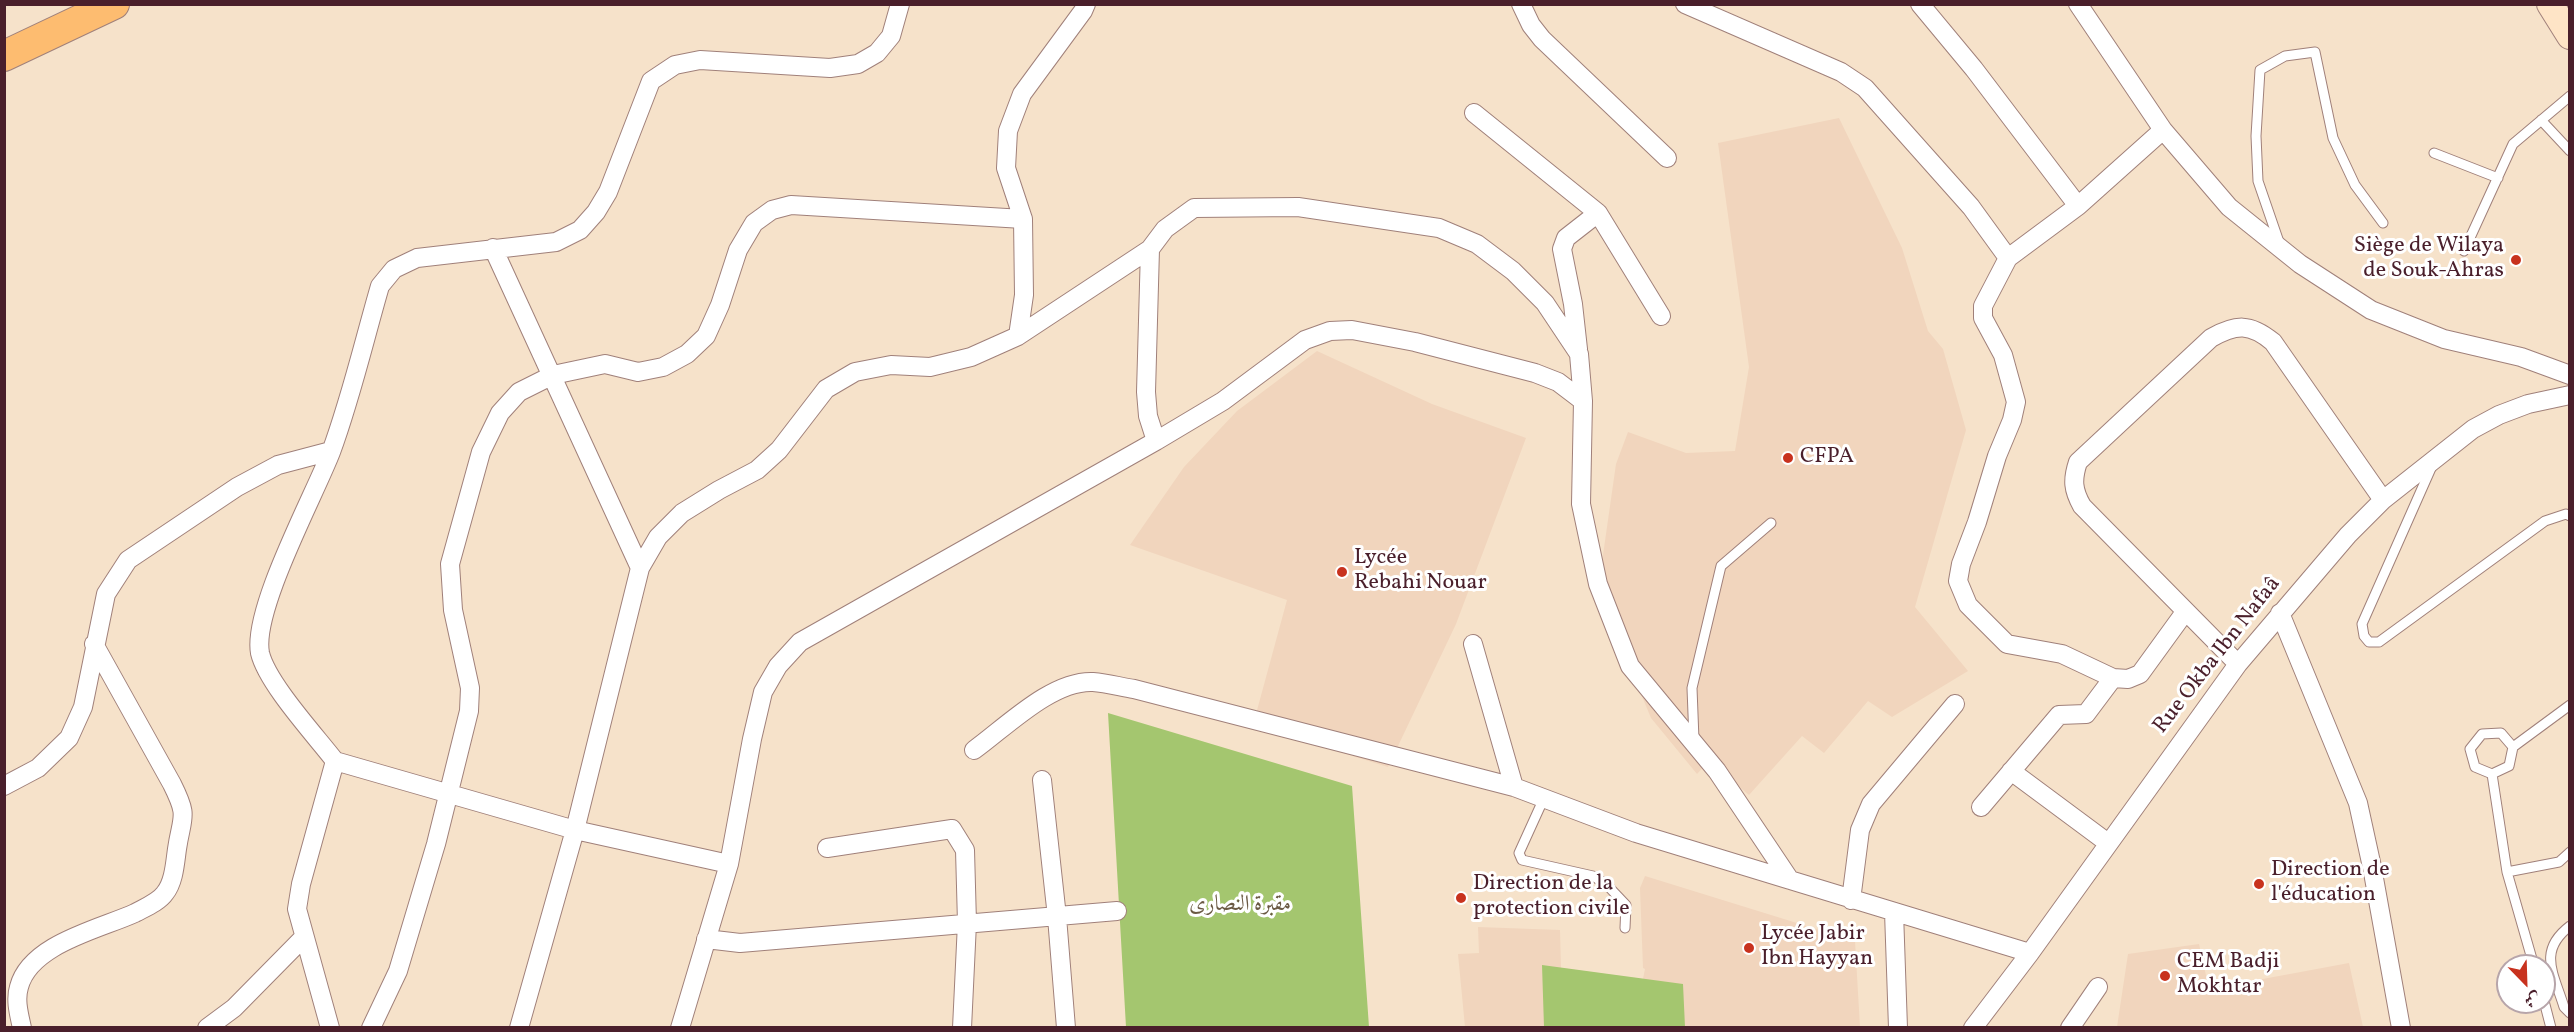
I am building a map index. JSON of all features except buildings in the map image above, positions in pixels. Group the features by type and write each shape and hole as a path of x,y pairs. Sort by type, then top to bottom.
{"main road":[{"path":"4,56 114,4"}],"street":[{"path":"729,864 575,830 335,761 268,670 260,653 263,615 296,530 331,451 380,286 394,269 417,258 556,242 580,230 596,212 608,192 651,81 675,65 700,60 830,68 858,64 877,53 891,36 900,4"},
{"path":"1018,336 1023,295 1023,219 1006,168 1008,131 1022,94 1086,4"},
{"path":"1521,4 1531,25 1542,39 1667,158"},
{"path":"1685,4 1841,72 1865,88 1971,207 2008,258"},
{"path":"1920,4 1974,69 2078,206"},
{"path":"2078,4 2163,130 2229,207 2282,250 2372,310 2444,339 2521,357 2570,375"},
{"path":"2550,4 2570,36"},
{"path":"1474,113 1598,213 1661,316"},
{"path":"2163,130 2078,206 2008,258 1983,306 1982,313 2003,355 2016,402 2012,420 1997,456 1977,522 1961,564 1958,581 1968,605 2007,644 2062,654 2113,678 2128,679 2140,674 2185,612"},
{"path":"371,1028 398,971 436,844 469,711 470,688 453,610 450,564 481,452 500,413 519,392 553,375 605,364 638,372 663,367 687,354 706,336 720,305 738,250 753,223 772,210 791,205 1023,219"},
{"path":"519,1028 575,830 640,568 658,537 682,513 719,490 757,471 779,450 826,389 855,372 891,365 930,367 971,357 1018,336 1150,249 1165,229 1194,208 1298,207 1439,228 1477,244 1513,271 1545,303 1579,354"},
{"path":"1598,213 1566,238 1562,249 1573,303 1583,401 1581,504 1598,584 1630,666 1717,771 1790,880"},
{"path":"493,248 640,568"},
{"path":"1150,249 1146,392 1148,416 1156,441"},
{"path":"2238,664 2087,512 2074,492 2073,477 2078,462 2211,338 2227,329 2245,327 2261,332 2273,342 2383,500"},
{"path":"680,1028 729,864 763,692 778,666 800,642 1156,441 1223,401 1305,340 1330,331 1352,330 1404,340 1535,373 1558,382 1583,401"},
{"name":"Rue Okba Ibn Nafaâ","path":"1973,1028 2030,953 2238,664 2348,535 2383,500 2473,429 2499,415 2528,404 2570,395"},
{"path":"4,786 38,768 69,738 83,707 106,594 128,560 237,487 278,465 331,451"},
{"path":"2280,613 2358,803 2401,1028"},
{"path":"22,1028 17,1008 19,986 32,963 69,938 135,913 165,893 173,876 184,819 183,807 172,784 94,644"},
{"path":"1473,644 1514,787"},
{"path":"1981,807 2059,716 2085,714 2113,678"},
{"path":"974,750 1057,689 1091,682 1146,692 1514,787 1636,833 2030,953"},
{"path":"1851,900 1860,830 1872,804 1955,704"},
{"path":"330,1028 297,909 335,761"},
{"path":"2012,771 2108,843"},
{"path":"1042,780 1057,917 1065,1028"},
{"path":"827,848 952,829 965,850 968,923 962,1028"},
{"path":"706,939 740,943 1117,911"},
{"path":"1894,912 1898,1028"},
{"path":"207,1028 241,1001 304,937"},
{"path":"2070,1028 2098,987"}],"lane":[{"path":"2282,250 2258,181 2256,136 2260,70 2285,56 2315,52 2332,138 2355,185 2384,223"},
{"path":"2464,251 2513,144 2570,96"},
{"path":"2541,120 2570,151"},
{"path":"2434,153 2498,178"},
{"path":"2436,458 2362,624 2364,636 2369,642 2379,642 2546,520 2566,514 2570,516"},
{"path":"1694,742 1692,687 1721,566 1771,523"},
{"path":"2513,747 2501,733 2482,734 2470,749 2475,767 2492,774 2509,766 2513,747 2570,705"},
{"path":"2492,774 2507,872 2531,954"},
{"path":"1544,798 1519,854 1522,860 1593,876 1607,885 1626,905 1625,928"},
{"path":"2507,872 2559,862 2570,852"},
{"path":"2570,926 2556,936 2549,957 2564,1006 2570,1012"}],"shaded area":[{"name":"CFPA","path":"1839,118 1902,248 1928,331 1943,349 1966,430 1915,607 1968,671 1892,717 1868,701 1824,753 1802,736 1749,795 1709,761 1697,774 1651,718 1598,590 1616,464 1628,432 1686,453 1735,451 1749,367 1718,143"},
{"name":"Lycée Rebahi Nouar","path":"1317,351 1432,404 1526,438 1456,624 1388,767 1253,725 1287,600 1130,545 1184,467 1237,411"},
{"name":"Lycée Jabir Ibn Hayyan","path":"1645,876 1855,941 1860,1027 1465,1027 1458,954 1479,953 1478,927 1560,930 1561,968 1643,979 1645,969 1643,968 1640,888"},
{"name":"CEM Badji Mokhtar","path":"2199,944 2209,989 2349,963 2363,1027 2117,1027 2128,954"}],"green space":[{"name":"مقبرة النصارى","path":"1108,713 1352,786 1369,1027 1126,1027"},
{"path":"1542,965 1683,984 1685,1027 1544,1027"}],"place":[{"name":"Siège de Wilaya de Souk-Ahras","path":"2516,260"},
{"name":"CFPA","path":"1788,458"},
{"name":"Lycée Rebahi Nouar","path":"1342,572"},
{"name":"Direction de l'éducation","path":"2259,884"},
{"name":"Direction de la protection civile","path":"1461,898"},
{"name":"Lycée Jabir Ibn Hayyan","path":"1749,948"},
{"name":"CEM Badji Mokhtar","path":"2165,976"}]}
